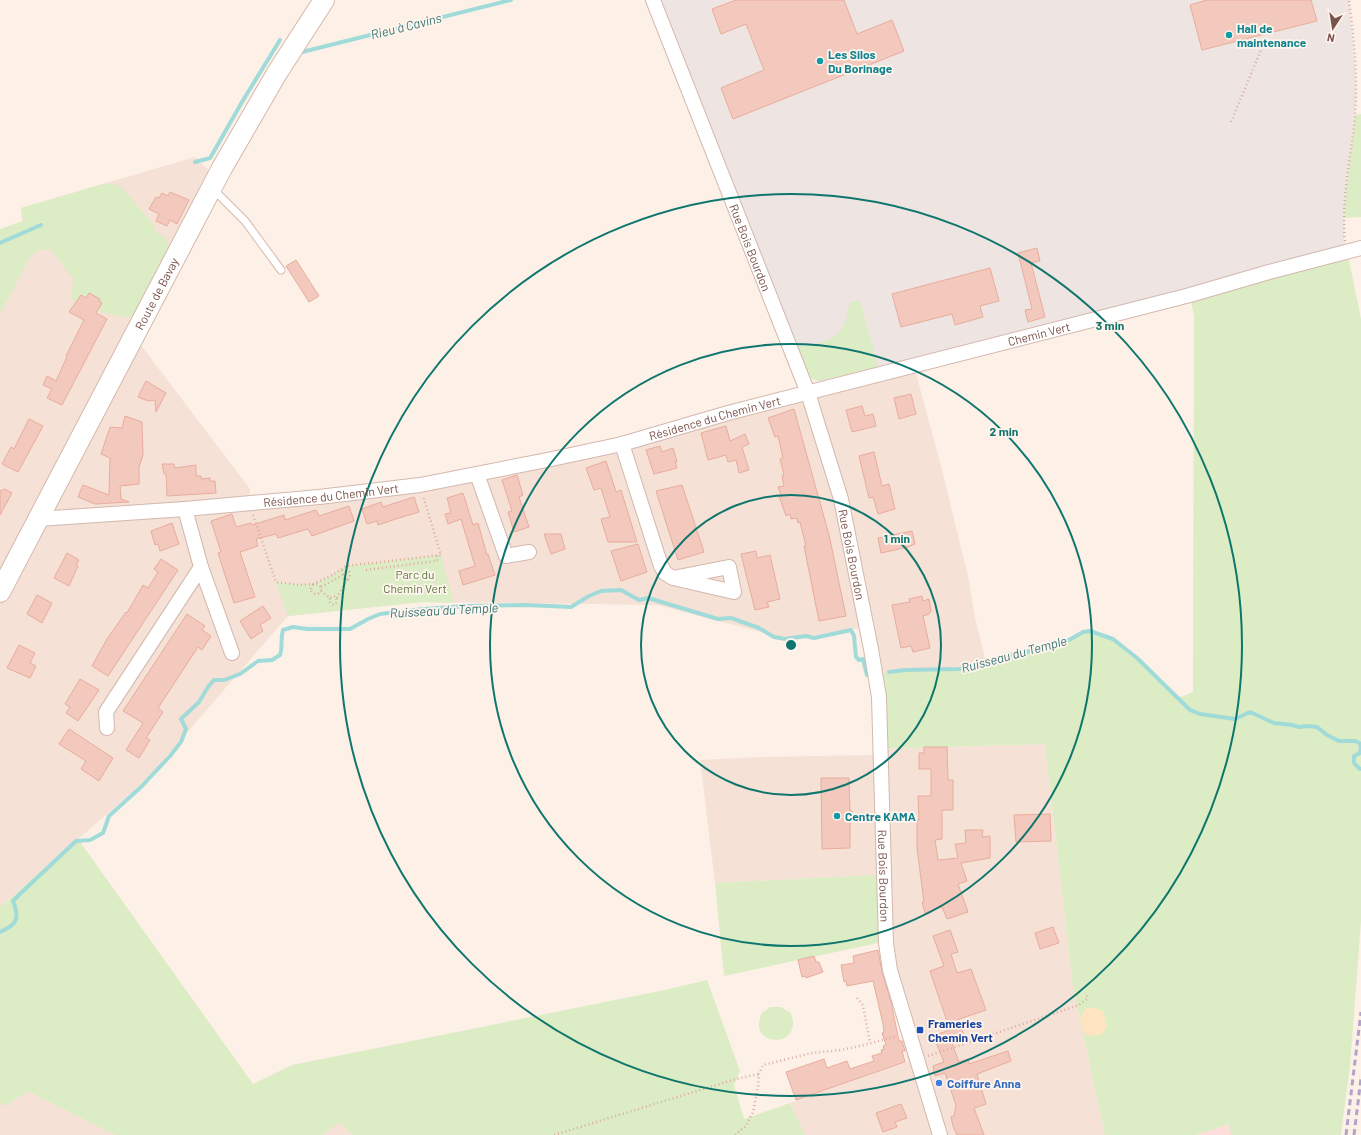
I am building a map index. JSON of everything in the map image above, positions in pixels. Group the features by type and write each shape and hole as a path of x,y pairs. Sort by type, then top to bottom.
{"main road":[{"name":"Route de Bavay","path":"0,592 212,187 277,73 324,0"}],"street":[{"name":"Rue Bois Bourdon","path":"653,0 808,393 841,499 879,697 886,943 890,970 940,1135"},
{"name":"Chemin Vert","path":"808,393 1190,295 1269,272 1361,248"},
{"name":"Résidence du Chemin Vert","path":"38,519 249,504 420,484 477,474 622,444 728,413 808,393"},
{"path":"622,444 661,566 665,572 673,578"},
{"path":"477,474 506,556 529,552"},
{"path":"185,509 201,567 232,653"},
{"path":"107,728 106,712 201,567"}],"lane":[{"path":"212,187 246,221 281,270"}],"path":[{"path":"1347,251 1344,239 1345,199 1356,98 1349,0"},
{"path":"1231,122 1264,43"},
{"path":"366,570 437,561 438,555 441,555 420,484"},
{"path":"249,504 276,582 300,585 313,584 346,571 349,572 350,576 347,579 337,602 332,605 330,598 321,591"},
{"path":"321,587 343,573 346,566 438,555"},
{"path":"343,573 344,578 347,579"},
{"path":"313,584 317,584 321,587"},
{"path":"313,584 311,588 313,593 316,594 321,591"},
{"path":"330,598 334,596 337,599"},
{"path":"918,1059 1079,1005 1087,998 1087,993"},
{"path":"857,998 863,1005 870,1043"},
{"path":"735,1135 746,1126 753,1112 759,1074 763,1065 812,1053 841,1050 910,1032"},
{"path":"554,1135 759,1074"}],"shaded area":[{"path":"661,0 1349,0 1356,98 1345,199 1344,239 1347,251 914,366 878,367 819,381 814,380 810,377 797,346"},
{"path":"195,157 217,178 134,336 250,489 249,503 477,474 914,366 941,466 969,580 974,613 986,663 959,669 905,670 875,674 867,627 797,638 784,638 658,605 423,602 288,616 145,781 0,907 0,314 30,257 24,240 21,208"},
{"path":"1045,744 1073,987 1105,1135 805,1135 790,1103 908,1062 878,943 877,875 715,883 700,760 760,757 872,755 880,749"},
{"path":"28,1091 115,1135 0,1135 0,1103 5,1105"},
{"path":"340,1122 352,1135 322,1135"},
{"path":"1229,1124 1231,1135 1196,1135"}],"green space":[{"path":"1361,114 1361,217 1344,218 1355,115"},
{"path":"107,183 121,186 152,223 156,232 166,239 170,247 143,317 114,315 71,300 73,279 51,249 40,250 30,257 0,314 0,229 23,221 21,208"},
{"path":"1347,251 1361,319 1361,921 1350,1066 1341,1135 1231,1135 1229,1124 1196,1135 1105,1135 1073,987 1045,744 880,749 875,674 905,670 959,669 986,663 1005,655 1021,654 1048,644 1069,640 1083,632 1090,631 1114,639 1137,658 1178,698 1193,692 1194,316 1190,295"},
{"path":"860,300 878,367 819,381 814,380 810,377 797,346 824,342 836,335 841,331 844,325 850,303"},
{"name":"Parc du Chemin Vert","path":"441,555 454,603 423,602 288,616 276,582 300,585 313,584 331,576 346,566"},
{"path":"78,839 253,1084 292,1065 665,990 707,980 740,1071 734,1085 744,1119 790,1103 805,1135 352,1135 340,1122 322,1135 115,1135 28,1091 5,1106 0,1103 0,907"},
{"path":"877,875 878,943 724,976 715,883"},
{"path":"770,1007 781,1007 791,1013 793,1025 790,1033 779,1040 772,1040 766,1037 761,1033 759,1027 762,1013"}],"sand":[{"path":"1092,1007 1103,1011 1107,1027 1102,1034 1092,1036 1084,1032 1080,1018 1085,1009"}],"building":[{"name":"Les Silos Du Borinage","path":"736,0 844,0 857,34 892,20 904,51 733,119 721,88 764,70 746,24 721,34 712,9"},
{"name":"Hall de maintenance","path":"1207,0 1311,0 1317,21 1202,50 1190,5"},
{"path":"170,192 189,200 177,224 170,220 167,226 156,221 159,214 149,209 156,197 159,198 162,193 168,196"},
{"path":"1037,248 1040,261 1031,263 1045,317 1028,322 1025,310 1032,309 1018,253"},
{"path":"296,260 319,296 309,302 286,266"},
{"path":"990,268 999,301 980,306 983,317 955,325 952,314 901,327 892,294"},
{"path":"89,293 100,299 99,301 102,303 96,313 107,319 62,405 47,398 52,389 43,385 47,376 56,381 67,357 66,356 84,320 69,312 81,295 86,298"},
{"path":"146,381 166,393 156,412 155,400 148,401 138,397"},
{"path":"911,394 916,414 899,419 894,398"},
{"path":"862,406 865,416 873,414 876,426 852,432 846,410"},
{"path":"794,409 829,535 846,616 819,621 804,546 806,546 800,522 798,523 797,518 791,519 790,514 786,516 779,496 781,495 778,487 784,486 782,476 784,475 780,459 783,458 778,436 775,437 768,418"},
{"path":"125,416 142,422 143,455 139,467 139,484 120,486 121,499 129,502 95,504 78,497 83,485 109,495 110,458 101,454 110,427 122,428"},
{"path":"29,419 43,426 18,472 2,464 11,447 14,449"},
{"path":"726,426 730,441 745,434 749,444 742,447 749,470 739,473 736,460 728,462 726,455 708,460 701,433"},
{"path":"660,446 662,452 673,448 677,468 654,474 646,450"},
{"path":"874,452 882,486 889,484 895,509 878,514 873,497 869,498 859,456"},
{"path":"606,461 616,492 621,490 637,542 608,542 601,519 610,517 601,488 594,490 586,468"},
{"path":"162,464 174,464 175,468 196,465 196,476 201,476 201,479 210,478 210,481 215,481 216,493 167,496 166,474 164,474"},
{"path":"517,475 523,495 519,497 529,527 514,532 508,512 512,511 502,480"},
{"path":"682,485 704,552 678,560 656,491"},
{"path":"5,489 12,493 0,515 0,491"},
{"path":"463,493 473,525 478,523 487,555 488,554 495,575 463,585 459,571 475,566 461,519 448,524 445,514 451,513 447,498"},
{"path":"414,497 419,512 378,525 377,521 367,524 362,509 381,502 383,507"},
{"path":"349,506 354,521 312,536 308,529 278,538 276,534 256,539 258,546 240,552 255,597 234,603 218,553 221,552 211,521 232,514 236,527 251,523 252,525 284,515 285,520 316,510 319,516"},
{"path":"172,523 179,544 160,551 158,544 155,545 151,531"},
{"path":"912,531 915,544 881,553 878,538"},
{"path":"544,534 561,534 565,549 551,554"},
{"path":"638,544 647,572 621,581 611,551"},
{"path":"756,551 757,558 770,555 780,599 767,602 769,607 755,610 741,554"},
{"path":"67,553 79,560 76,565 78,566 69,586 54,578"},
{"path":"161,559 178,570 108,676 92,666 107,639 126,612 127,613 143,585 148,588 158,572 154,569"},
{"path":"37,595 52,603 42,623 27,614"},
{"path":"922,596 923,601 929,599 931,611 929,614 923,616 930,648 913,652 911,646 901,648 892,605 910,602 909,599"},
{"path":"263,606 271,618 260,625 263,631 251,639 240,621"},
{"path":"187,614 205,626 202,630 211,636 202,650 198,647 158,708 163,712 146,738 150,740 139,758 126,750 143,723 123,711"},
{"path":"19,645 35,653 30,663 36,666 30,678 7,668"},
{"path":"80,679 99,690 78,721 66,713 70,707 65,704"},
{"path":"69,729 113,758 99,781 81,769 86,761 59,744"},
{"path":"924,747 947,747 948,780 953,780 953,810 942,810 942,839 935,840 938,860 958,858 955,844 966,843 965,830 983,830 982,837 990,836 990,858 961,863 967,881 958,884 968,912 947,919 942,907 925,913 922,902 924,902 917,848 917,820 919,820 918,796 931,796 931,769 919,769 919,753 924,753"},
{"name":"Centre KAMA","path":"821,778 849,778 850,811 852,811 852,821 850,821 850,848 822,849"},
{"path":"1050,814 1051,841 1016,842 1014,815"},
{"path":"1053,927 1059,943 1040,949 1035,933"},
{"path":"950,930 958,952 951,954 957,973 971,969 986,1010 959,1019 965,1039 952,1044 959,1062 968,1059 969,1064 1008,1051 1011,1061 977,1074 986,1104 974,1108 984,1135 957,1135 951,1117 954,1116 956,1105 945,1073 935,1076 933,1066 944,1062 936,1042 938,1041 935,1035 950,1030 930,971 944,966 933,936"},
{"path":"878,950 899,1041 902,1041 905,1051 902,1051 905,1062 796,1100 786,1072 824,1059 827,1068 847,1061 850,1069 874,1061 872,1056 882,1053 881,1050 884,1049 883,1046 886,1045 882,1033 884,1032 883,1024 873,981 847,986 846,981 844,982 841,965 854,963 853,956"},
{"path":"814,956 816,962 819,962 823,972 806,978 805,976 802,977 798,960"},
{"path":"901,1104 907,1118 895,1122 897,1127 883,1132 876,1113"}],"waterway":[{"name":"Rieu à Cavins","path":"302,52 511,0"},
{"path":"195,162 210,158 280,40"},
{"name":"Rieu à Cavins","path":"0,243 41,225"},
{"name":"Ruisseau du Temple","path":"0,932 10,927 16,920 16,912 13,901 76,841 90,840 103,833 109,816 141,787 170,756 181,742 186,729 181,719 199,702 214,680 224,680 240,674 258,661 272,660 280,655 283,630 293,627 307,629 350,629 380,614 423,609 467,606 526,605 571,607 589,596 601,591 621,590 639,600 648,598 718,619 731,618 759,628 774,637 785,639 806,636 814,638 851,630 854,636 856,657 859,660 863,659 867,675"},
{"name":"Ruisseau du Temple","path":"889,672 905,670 959,669 986,663 1005,655 1021,654 1048,644 1069,640 1083,632 1090,631 1113,639 1137,658 1190,710 1200,714 1235,719 1250,712 1274,723 1299,727 1317,727 1327,735 1339,741 1355,741 1361,744"},
{"name":"Ruisseau du Temple","path":"1360,769 1354,763 1354,756 1360,753 1361,744"}],"railway":[{"path":"1346,1135 1361,1012"},
{"path":"1354,1135 1361,1078"}],"place":[{"name":"Hall de maintenance","path":"1229,35"},
{"name":"Les Silos Du Borinage","path":"820,61"},
{"name":"Centre KAMA","path":"837,816"},
{"name":"Frameries Chemin Vert","path":"920,1030"},
{"name":"Coiffure Anna","path":"939,1083"}]}
